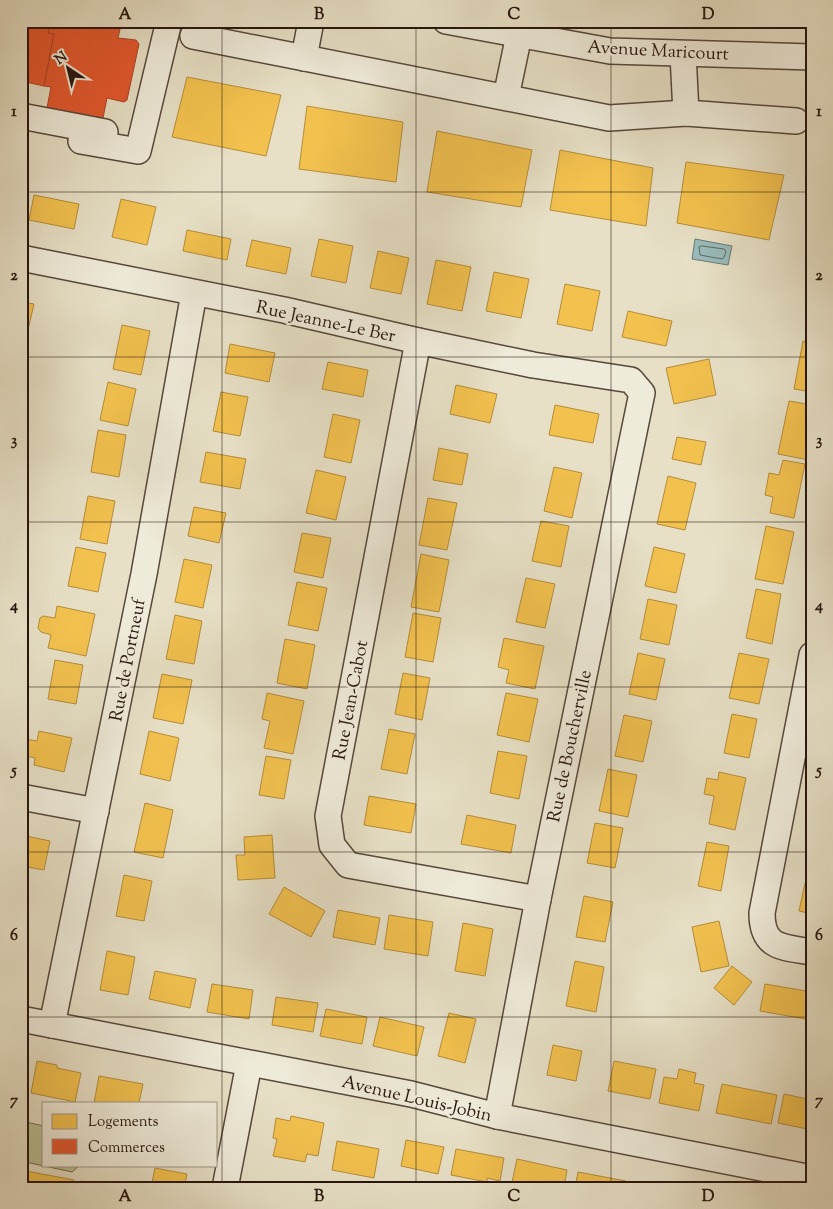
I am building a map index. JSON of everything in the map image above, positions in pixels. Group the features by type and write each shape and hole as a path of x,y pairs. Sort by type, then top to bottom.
{"street":[{"path":"81,141 138,151 169,21"},
{"path":"304,58 311,21"},
{"name":"Avenue Maricourt","path":"446,21 610,51 812,57"},
{"path":"506,98 519,35"},
{"path":"193,36 608,118 686,114 796,121"},
{"path":"683,54 686,114"},
{"path":"24,117 141,139"},
{"name":"Rue Jeanne-Le Ber","path":"21,258 284,310 533,365 632,380"},
{"name":"Rue de Portneuf","path":"52,1025 144,574 194,293"},
{"name":"Rue Jean-Cabot","path":"418,341 328,816 332,845 348,864 538,899"},
{"name":"Rue de Boucherville","path":"497,1116 538,899 642,393 632,380"},
{"path":"812,656 762,913 762,926 767,938 778,946 812,952"},
{"path":"21,796 96,811"},
{"name":"Avenue Louis-Jobin","path":"21,1019 411,1094 497,1116 812,1178"},
{"path":"225,1188 249,1064"}],"green space":[{"path":"21,1121 42,1126 42,1166 21,1161"},
{"path":"44,1166 79,1166 72,1172"}],"water":[{"path":"695,239 732,246 728,265 692,259"}],"building: Logements":[{"path":"187,77 281,95 266,156 172,137"},
{"path":"307,106 403,122 396,182 299,169"},
{"path":"437,131 532,150 521,207 427,192"},
{"path":"560,150 653,168 646,226 550,210"},
{"path":"686,162 784,175 769,240 677,223"},
{"path":"34,195 79,204 74,229 29,220"},
{"path":"121,199 156,207 147,245 112,237"},
{"path":"187,230 231,239 227,260 183,251"},
{"path":"319,239 353,246 346,283 311,276"},
{"path":"252,240 291,248 286,274 246,266"},
{"path":"378,251 409,258 401,294 370,288"},
{"path":"436,260 471,267 462,311 427,304"},
{"path":"494,272 529,279 521,318 486,311"},
{"path":"565,284 600,291 592,331 557,324"},
{"path":"21,302 34,304 24,347 21,347"},
{"path":"628,311 672,321 666,346 622,337"},
{"path":"122,325 150,331 141,375 113,369"},
{"path":"803,341 812,343 812,392 794,389"},
{"path":"230,344 275,353 269,382 225,373"},
{"path":"709,359 716,395 674,404 666,368"},
{"path":"328,362 368,370 363,397 322,389"},
{"path":"108,382 136,389 128,426 100,420"},
{"path":"456,385 497,394 490,423 450,414"},
{"path":"221,392 248,397 240,436 213,431"},
{"path":"789,401 812,405 812,444 809,460 778,454"},
{"path":"555,405 599,414 593,443 549,435"},
{"path":"333,414 360,420 351,463 324,457"},
{"path":"98,430 126,435 119,477 91,472"},
{"path":"677,437 706,442 701,465 672,459"},
{"path":"439,448 468,454 462,485 433,480"},
{"path":"206,452 246,459 240,489 200,482"},
{"path":"783,460 805,464 794,518 770,513 773,497 765,495 769,473 779,475"},
{"path":"554,467 582,473 572,518 544,511"},
{"path":"316,470 346,477 336,520 306,513"},
{"path":"668,476 696,483 685,530 657,524"},
{"path":"88,496 115,501 107,544 80,539"},
{"path":"428,498 457,503 447,550 419,545"},
{"path":"194,507 226,513 219,543 188,536"},
{"path":"541,521 569,526 561,567 532,561"},
{"path":"766,526 794,532 783,584 755,579"},
{"path":"302,533 331,538 323,578 294,572"},
{"path":"76,547 106,553 98,592 68,586"},
{"path":"654,547 685,554 676,593 645,586"},
{"path":"421,554 449,560 439,612 411,607"},
{"path":"184,559 212,565 203,608 175,602"},
{"path":"526,578 555,584 545,628 516,622"},
{"path":"297,582 327,588 318,631 288,625"},
{"path":"756,589 781,594 772,644 746,638"},
{"path":"648,599 677,605 669,645 640,639"},
{"path":"57,606 95,614 86,656 48,648 51,635 41,632 38,628 40,618 43,616 55,618"},
{"path":"413,613 441,618 433,662 405,657"},
{"path":"175,615 202,621 194,664 166,659"},
{"path":"504,638 544,646 535,689 506,683 509,670 498,667"},
{"path":"285,639 315,645 307,689 277,683"},
{"path":"638,653 665,659 656,700 629,694"},
{"path":"739,653 769,659 759,704 729,698"},
{"path":"55,660 83,665 76,704 48,699"},
{"path":"403,673 430,678 422,720 395,714"},
{"path":"162,674 192,680 183,724 153,718"},
{"path":"267,693 304,701 293,754 264,748 270,721 262,719"},
{"path":"506,693 538,699 529,742 497,735"},
{"path":"732,714 757,719 749,758 724,753"},
{"path":"624,715 652,721 643,762 615,756"},
{"path":"389,729 415,734 407,774 381,769"},
{"path":"39,731 72,738 64,772 34,765 35,758 22,755 25,739 37,741"},
{"path":"149,731 179,738 170,781 140,774"},
{"path":"498,751 527,756 519,799 490,793"},
{"path":"266,756 291,760 284,799 259,795"},
{"path":"608,769 637,775 628,817 599,811"},
{"path":"719,772 746,778 735,830 709,824 714,796 704,794 707,778 718,780"},
{"path":"369,796 416,804 411,833 364,825"},
{"path":"145,803 173,810 163,858 134,852"},
{"path":"467,815 516,825 511,853 461,844"},
{"path":"595,823 623,828 615,868 587,863"},
{"path":"21,835 50,841 44,870 21,866"},
{"path":"272,835 275,878 238,880 236,855 245,855 244,837"},
{"path":"707,842 729,846 721,891 698,886"},
{"path":"124,875 152,881 144,921 116,916"},
{"path":"805,883 812,885 812,914 799,911"},
{"path":"284,887 325,911 311,937 269,914"},
{"path":"584,896 613,902 605,942 576,937"},
{"path":"338,910 380,918 375,945 333,937"},
{"path":"389,915 433,922 428,956 384,949"},
{"path":"719,921 729,966 701,972 692,927"},
{"path":"463,923 493,929 485,976 455,971"},
{"path":"21,947 27,948 21,975"},
{"path":"107,951 135,957 128,995 100,990"},
{"path":"575,961 604,967 596,1012 566,1006"},
{"path":"732,966 752,982 734,1005 714,988"},
{"path":"155,971 196,979 190,1008 149,999"},
{"path":"212,984 253,990 249,1019 207,1012"},
{"path":"765,984 812,992 811,1020 760,1011"},
{"path":"276,997 318,1003 313,1032 272,1025"},
{"path":"326,1009 367,1017 362,1044 320,1036"},
{"path":"449,1013 476,1019 465,1063 438,1056"},
{"path":"380,1017 424,1027 417,1056 373,1046"},
{"path":"553,1045 582,1051 576,1081 547,1075"},
{"path":"37,1061 81,1073 75,1102 31,1093"},
{"path":"614,1061 656,1069 650,1099 608,1091"},
{"path":"679,1069 696,1073 694,1083 704,1085 699,1111 659,1103 664,1077 677,1079"},
{"path":"99,1076 143,1084 139,1102 94,1102"},
{"path":"722,1084 777,1095 771,1124 716,1113"},
{"path":"784,1094 812,1100 812,1130 778,1123"},
{"path":"291,1116 324,1123 318,1156 307,1154 305,1162 273,1156 277,1139 273,1138 276,1118 290,1121"},
{"path":"406,1140 444,1147 438,1174 401,1166"},
{"path":"337,1141 379,1149 374,1178 332,1170"},
{"path":"456,1149 504,1158 500,1181 487,1178 487,1182 451,1175"},
{"path":"517,1159 567,1170 564,1188 511,1187"},
{"path":"155,1168 187,1174 184,1188 151,1188"},
{"path":"21,1170 74,1180 72,1188 21,1188"},
{"path":"578,1172 626,1181 625,1188 575,1188"},
{"path":"81,1181 113,1188 80,1188"}],"building: Commerces":[{"path":"21,21 51,21 48,33 54,34 44,86 21,81"},
{"path":"51,21 122,21 118,38 136,40 139,44 127,100 124,102 107,98 102,123 46,113 51,87 44,86 54,34 48,33"}]}
